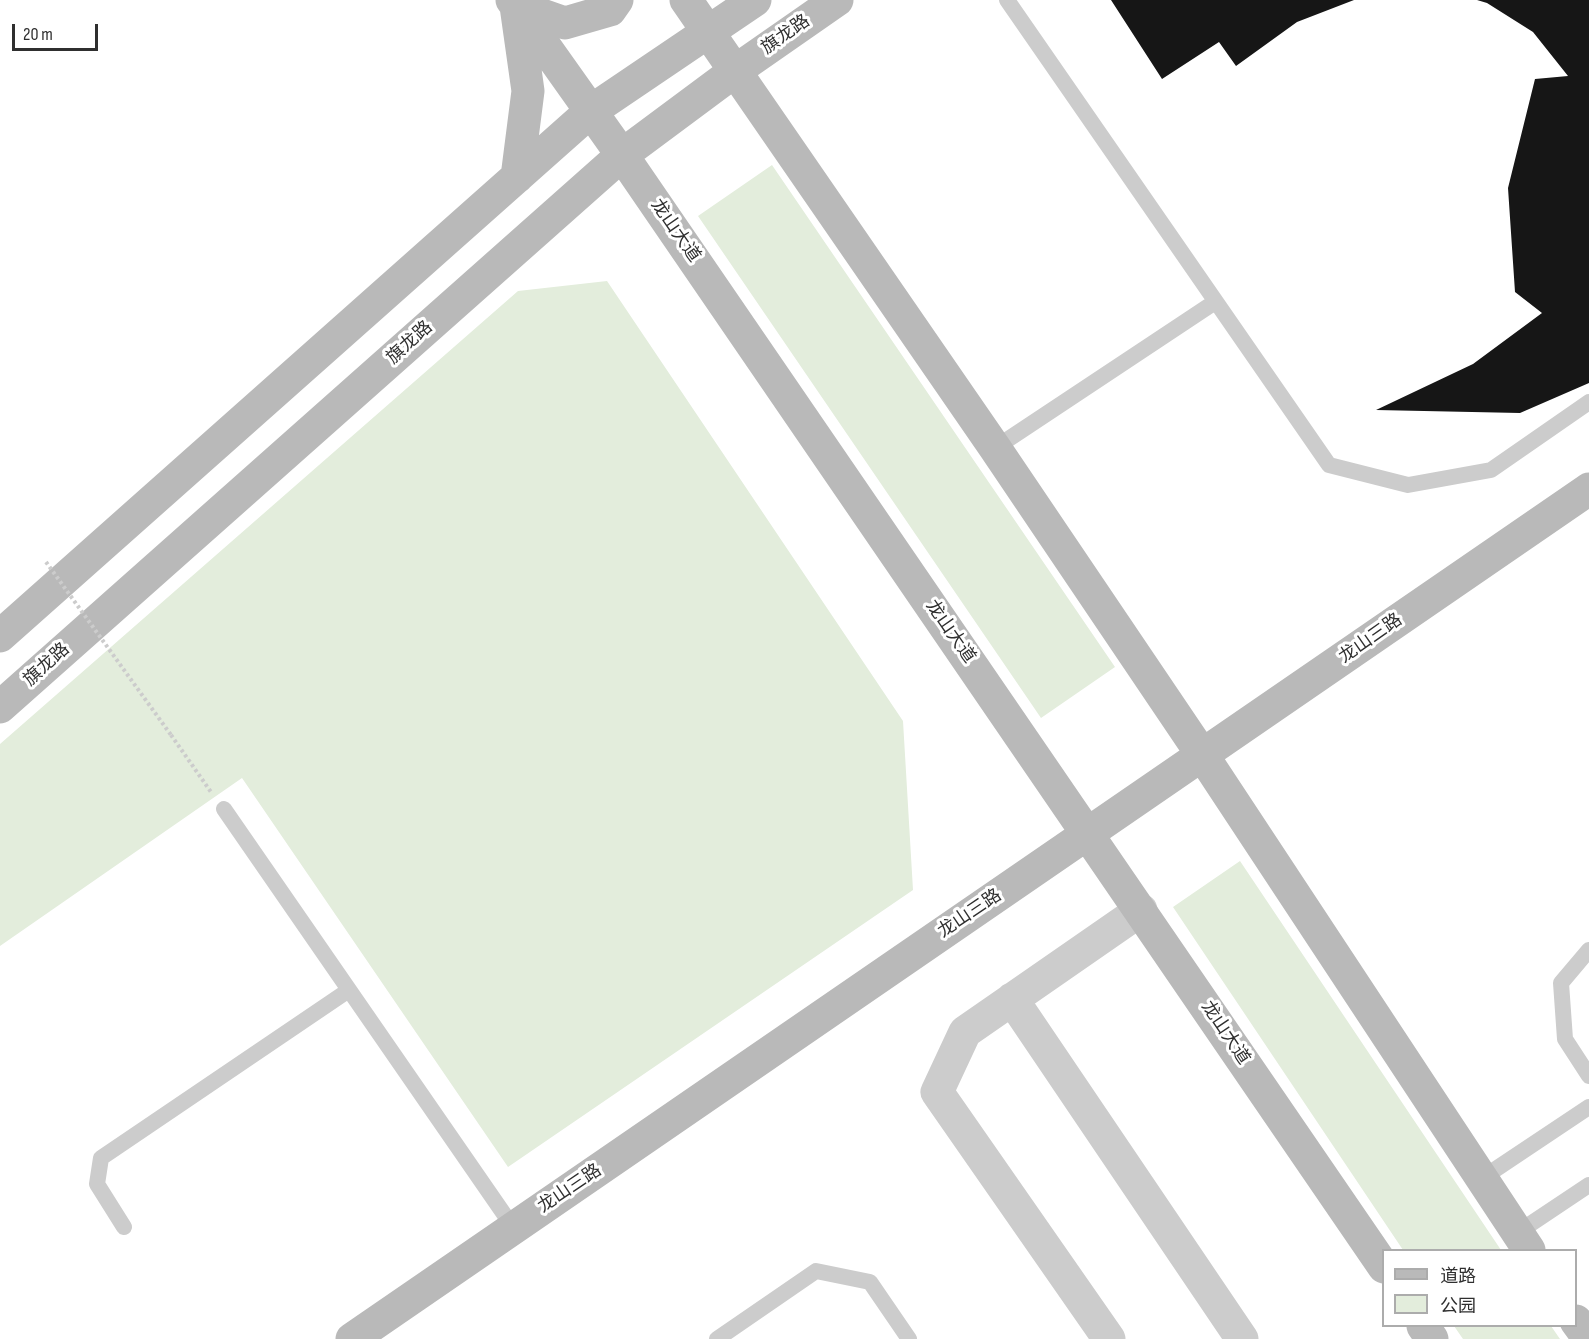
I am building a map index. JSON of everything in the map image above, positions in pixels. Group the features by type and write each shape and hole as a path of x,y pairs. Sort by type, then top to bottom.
{"main road":[{"path":"517,177 528,91 514,3 565,22 610,10 617,0"},
{"path":"686,0 995,448 1203,756 1523,1242"},
{"path":"0,636 591,111 755,0"},
{"name":"旗龙路","path":"0,707 622,154 837,0"},
{"name":"龙山大道","path":"514,3 622,154 1142,910 1382,1266"},
{"name":"龙山三路","path":"352,1339 1589,489"},
{"path":"1577,1324 1589,1339"}],"street":[{"path":"1109,1339 937,1092 965,1032 1142,910"},
{"path":"1012,999 1242,1339"}],"lane":[{"path":"1007,0 1329,465 1408,485 1491,470 1589,402"},
{"path":"995,448 1215,302"},
{"path":"224,809 513,1227"},
{"path":"1589,950 1561,983 1565,1039 1589,1076"},
{"path":"124,1227 97,1184 101,1158 349,990"},
{"path":"1481,1179 1589,1107"},
{"path":"1523,1242 1589,1185"},
{"path":"717,1339 816,1271 870,1282 909,1339"}],"path":[{"path":"46,562 224,809"}],"green space":[{"path":"772,165 1115,667 1041,718 698,216"},
{"path":"607,281 903,721 913,890 508,1167 242,778 0,946 0,744 518,291"},
{"path":"1240,861 1500,1249 1402,1249 1173,907"},
{"path":"1455,1327 1552,1327 1560,1339 1463,1339"}],"building":[{"path":"1111,0 1354,0 1297,22 1236,66 1219,42 1162,79"},
{"path":"1477,0 1589,0 1589,383 1520,413 1376,410 1473,364 1542,313 1515,292 1508,188 1535,79 1568,76 1533,32 1487,3"}]}
